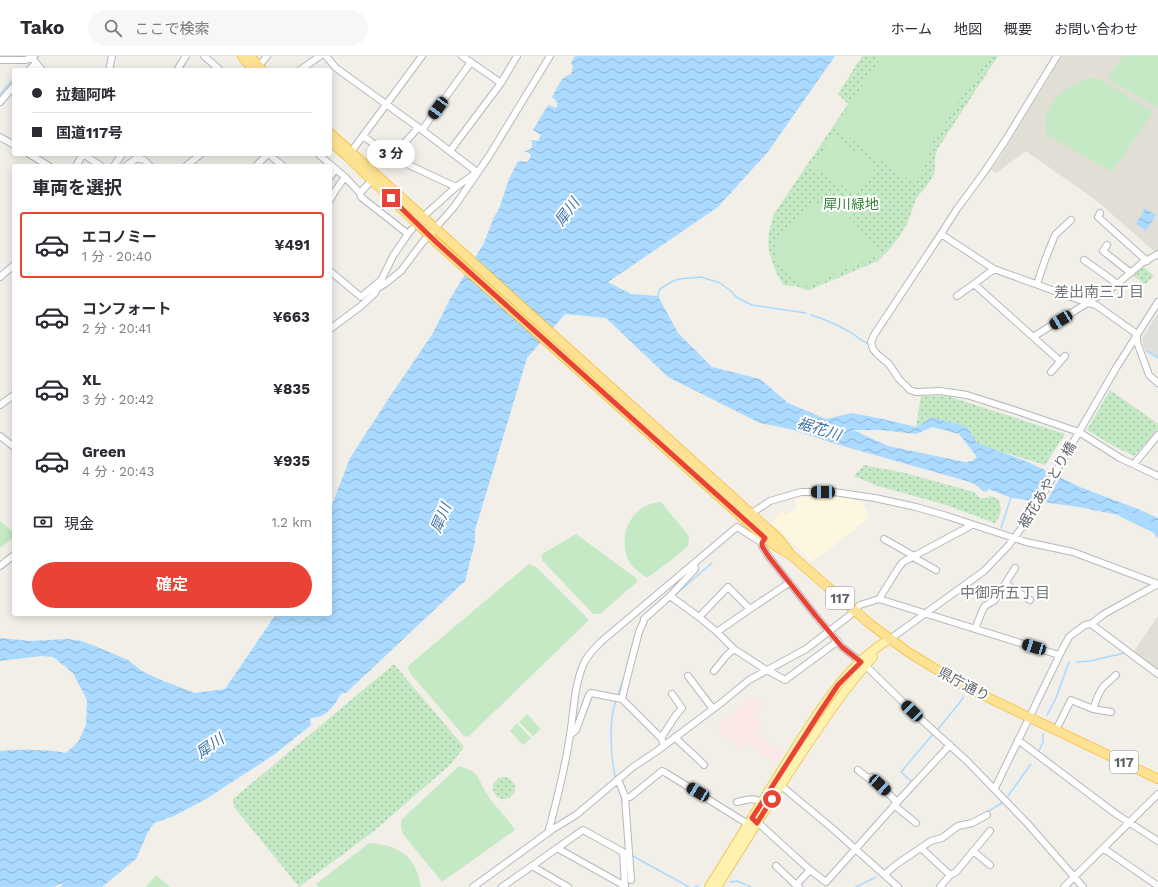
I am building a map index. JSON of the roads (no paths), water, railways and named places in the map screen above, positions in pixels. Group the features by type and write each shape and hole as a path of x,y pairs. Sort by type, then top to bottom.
{"highway":[{"path":"242,56 257,68"},
{"path":"250,56 257,68"},
{"name":"117","path":"332,135 748,512 766,538"},
{"name":"117","path":"332,143 433,239 748,512"},
{"name":"県庁通り","path":"766,538 777,547 791,555 854,611 890,639 921,660 954,680 1158,778"}],"main road":[{"path":"709,887 753,823 778,783 863,664 890,639"},
{"path":"717,887 753,823 762,802 778,783"}],"street":[{"path":"109,68 112,56"},
{"path":"178,68 186,56"},
{"path":"204,56 218,68"},
{"path":"259,68 267,56"},
{"path":"303,68 320,56"},
{"path":"326,56 336,68 477,172"},
{"path":"351,152 422,56"},
{"path":"462,56 501,84"},
{"path":"450,151 501,84 517,56"},
{"path":"378,288 386,284 401,271 422,244 433,239 439,231 469,188 477,172 489,156 550,56"},
{"path":"1057,56 1005,141 957,209 874,335 872,342 873,348 877,354 889,364 899,380 910,390 916,392 940,391 967,395 1018,410 1077,435 1158,476"},
{"path":"0,60 26,60 33,57 40,68"},
{"path":"392,157 420,129 471,62"},
{"path":"31,68 36,63"},
{"path":"0,102 12,88"},
{"path":"0,136 12,144"},
{"path":"363,136 392,157 456,188"},
{"path":"37,156 47,164"},
{"path":"86,156 98,164"},
{"path":"188,164 198,156"},
{"path":"258,164 266,156"},
{"path":"270,156 280,164"},
{"path":"320,156 330,164"},
{"path":"129,164 137,158 144,160 148,164"},
{"path":"332,166 360,193 361,197 410,232 393,256 384,277 370,299 332,328"},
{"path":"332,174 336,169"},
{"path":"426,214 477,172"},
{"path":"332,196 345,177"},
{"path":"360,193 372,180"},
{"path":"1098,217 1147,261"},
{"path":"1037,284 1055,235 1071,220"},
{"path":"941,234 994,268 1088,304 1096,305 1134,332 1137,336 1149,375 1158,383"},
{"path":"1107,245 1103,250 1131,273"},
{"path":"1033,337 1088,304 1158,254"},
{"path":"1084,260 1117,284"},
{"path":"0,277 12,267"},
{"path":"957,296 994,268"},
{"path":"7,271 12,274"},
{"path":"332,273 361,297 384,277"},
{"path":"974,284 1060,361"},
{"name":"裾花あやとり橋","path":"890,639 984,570 1009,546 1037,505 1112,374 1158,302"},
{"path":"1051,372 1065,356"},
{"path":"0,405 12,396"},
{"path":"1134,464 1158,435"},
{"path":"0,436 12,445"},
{"path":"748,512 770,501 801,492 834,492 893,501 947,516 972,525 1016,536 1026,542 1073,552 1158,584"},
{"path":"879,599 903,562 972,525"},
{"path":"548,833 561,785 571,734 576,689 584,661 603,640 737,527 766,538 765,551 789,583 842,647 863,664 967,761 1027,823 1084,887"},
{"path":"884,539 936,570"},
{"path":"0,566 12,557"},
{"path":"619,699 634,655 639,630 644,621 695,569 694,564"},
{"path":"975,629 983,609 995,600 1015,568"},
{"path":"717,632 789,583"},
{"path":"1006,584 1030,600"},
{"path":"994,788 1069,637 1079,629 1091,624 1104,614 1158,584"},
{"path":"699,617 728,587 750,609"},
{"path":"670,596 699,617 734,649 785,680 838,641"},
{"path":"473,887 548,833 576,815 618,778 713,709 749,680 767,669 798,654 860,606 879,599 1060,655"},
{"path":"1091,624 1158,674"},
{"path":"714,671 726,656 734,649"},
{"path":"1093,709 1103,687 1116,675"},
{"path":"688,676 713,709"},
{"path":"571,734 576,730 591,693 619,699 661,738 664,745"},
{"path":"661,738 682,708 672,694"},
{"path":"1056,730 1071,700 1093,709 1110,712"},
{"path":"675,737 704,765"},
{"path":"1018,740 1129,822 1158,841"},
{"path":"626,797 630,797 662,771 753,823 826,882 855,848 950,745"},
{"path":"858,770 869,779 871,777 916,823"},
{"path":"618,778 626,797 631,880"},
{"path":"778,783 855,848 898,887"},
{"path":"1064,887 1158,794"},
{"path":"737,802 757,799 762,802"},
{"path":"884,874 931,841 942,838 958,826 972,823 987,815"},
{"path":"502,887 583,830 623,852 625,887"},
{"path":"940,887 950,875 956,872 990,831"},
{"path":"557,848 625,887"},
{"path":"921,848 950,875"},
{"path":"1103,848 1158,886"},
{"path":"973,851 990,865"},
{"path":"532,866 568,887"},
{"path":"776,866 798,886 810,870"}],"water":[{"name":"犀川","path":"575,56 835,56 767,153 718,207 608,282 631,294 658,296 678,333 712,367 760,379 788,403 826,419 852,413 916,427 932,417 967,427 977,443 1028,462 1080,487 1158,518 1158,538 1150,527 1133,518 1129,520 1118,515 1079,507 1012,498 988,489 987,492 970,482 836,444 790,429 760,423 668,377 606,318 565,314 527,358 475,530 475,542 465,581 346,693 342,693 329,711 321,716 310,719 311,725 275,754 206,799 174,816 154,823 147,834 136,859 102,887 61,887 63,883 54,887 0,887 0,751 33,750 66,753 78,742 86,725 87,700 73,673 53,657 41,656 0,661 0,638 31,641 68,639 81,641 128,660 142,671 161,680 195,693 225,689 275,616 332,616 332,505 350,458 433,333 450,299 484,243 494,217 499,209 509,179 518,161 527,162 529,160 531,155 523,151 529,150 532,147 532,142 530,140 538,141 541,135 533,130 548,105 556,108 558,103 552,97 562,80 571,74 573,67 571,63","holes":["932,427 959,434 977,457 972,461 965,462 888,446 853,430 881,430 916,434"]},
{"path":"1145,208 1156,215 1146,231 1136,224"}],"waterway":[{"path":"35,60 39,56"},
{"path":"26,68 32,62"},
{"path":"0,95 12,81"},
{"path":"657,298 660,289 673,281 701,277 720,283 731,291 736,297 752,305 806,313"},
{"path":"811,315 839,326 867,343"},
{"path":"1147,351 1158,358"},
{"path":"1001,528 1011,497"},
{"name":"裾花川","path":"1123,513 1158,530"},
{"path":"676,594 712,563"},
{"path":"635,634 639,625"},
{"path":"1077,662 1091,661 1125,653"},
{"path":"1047,715 1056,698 1069,662"},
{"path":"618,696 623,680"},
{"path":"938,729 963,697"},
{"path":"615,776 612,758 611,726 617,699"},
{"path":"912,782 901,772 933,734"},
{"path":"1038,753 1043,742 1043,734"},
{"path":"1008,796 1031,764"},
{"path":"622,796 624,824"},
{"path":"987,812 1002,803"},
{"path":"1108,805 1122,814"},
{"path":"530,864 580,828"},
{"path":"631,855 689,887"},
{"path":"497,887 518,872"},
{"path":"856,887 876,877"},
{"path":"628,880 628,887"},
{"path":"730,882 737,881 751,887"}],"district":[{"name":"差出南三丁目","path":"1099,292"},
{"name":"中御所五丁目","path":"1005,593"}],"park label":[{"name":"犀川緑地","path":"851,204"}]}
